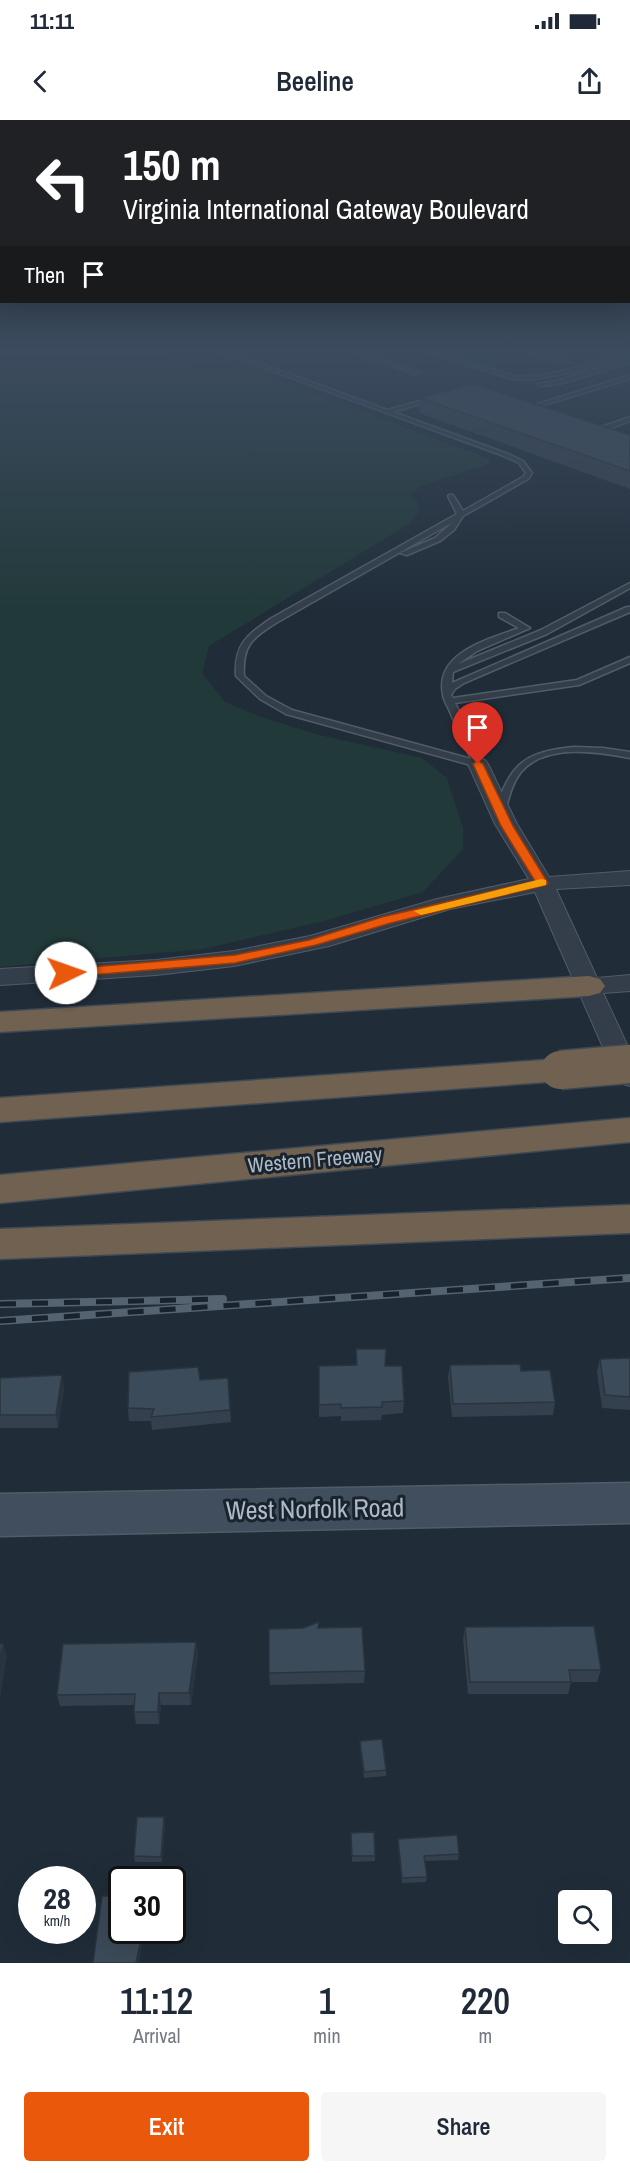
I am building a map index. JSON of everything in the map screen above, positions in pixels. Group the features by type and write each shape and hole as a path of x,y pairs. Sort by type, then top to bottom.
{"highway":[{"path":"0,1022 589,986"},
{"path":"0,1110 273,1093 630,1064"},
{"name":"Western Freeway","path":"0,1190 630,1130"},
{"path":"0,1244 630,1219"}],"street":[{"path":"478,764 500,811 542,883 630,1080"},
{"path":"0,977 154,968 235,959 312,943 408,914 542,883 630,878"},
{"path":"589,986 630,983"},
{"name":"West Norfolk Road","path":"0,1515 630,1503"}],"lane":[{"path":"459,438 506,455 527,468 529,473 526,478 374,562 248,638 240,651 240,676 254,693 289,712 478,764"},
{"path":"451,496 461,514"},
{"path":"449,674 544,632 630,585"},
{"path":"562,621 630,593"},
{"path":"449,674 630,600"},
{"path":"449,698 452,687 461,681 630,609"},
{"path":"478,764 449,698 449,674 463,655 526,628 502,615"},
{"path":"449,698 579,682 630,660"},
{"path":"500,811 509,784 521,767 538,757 560,751 590,750 630,755"}],"green space":[{"path":"0,438 433,438 490,459 488,464 421,486 410,495 418,503 419,512 409,524 209,646 202,673 225,702 261,717 319,735 422,758 447,778 463,828 463,849 423,892 324,921 203,949 0,967"}],"building":[{"path":"535,438 630,438 630,471"},
{"path":"356,1349 386,1349 385,1366 402,1366 404,1401 382,1402 382,1407 341,1408 341,1404 319,1405 319,1366 357,1365"},
{"path":"630,1358 630,1397 605,1395 600,1359"},
{"path":"520,1364 521,1371 550,1370 555,1402 453,1404 450,1365"},
{"path":"198,1367 200,1380 228,1378 230,1410 151,1417 154,1409 128,1408 129,1372"},
{"path":"62,1375 56,1415 0,1415 0,1378"},
{"path":"319,1622 318,1628 362,1627 365,1671 269,1673 269,1629 303,1628"},
{"path":"594,1626 601,1670 569,1670 571,1682 470,1682 465,1627"},
{"path":"196,1642 189,1693 159,1693 158,1712 134,1712 135,1694 57,1695 63,1644"},
{"path":"0,1644 3,1644 0,1664"},
{"path":"382,1739 386,1770 364,1772 360,1741"},
{"path":"137,1817 164,1817 161,1857 134,1856"},
{"path":"374,1832 375,1856 352,1856 351,1833"},
{"path":"457,1835 459,1854 424,1856 427,1877 402,1878 398,1839"},
{"path":"102,1896 108,1896 108,1944 140,1944 136,1963 93,1963"}],"railway":[{"path":"0,1321 630,1278"},
{"path":"0,1304 223,1299"}],"slow traffic":[{"path":"421,911 541,883"}],"route":[{"path":"66,973 154,968 235,959 312,943 387,920 542,883 507,826 478,764"}]}
